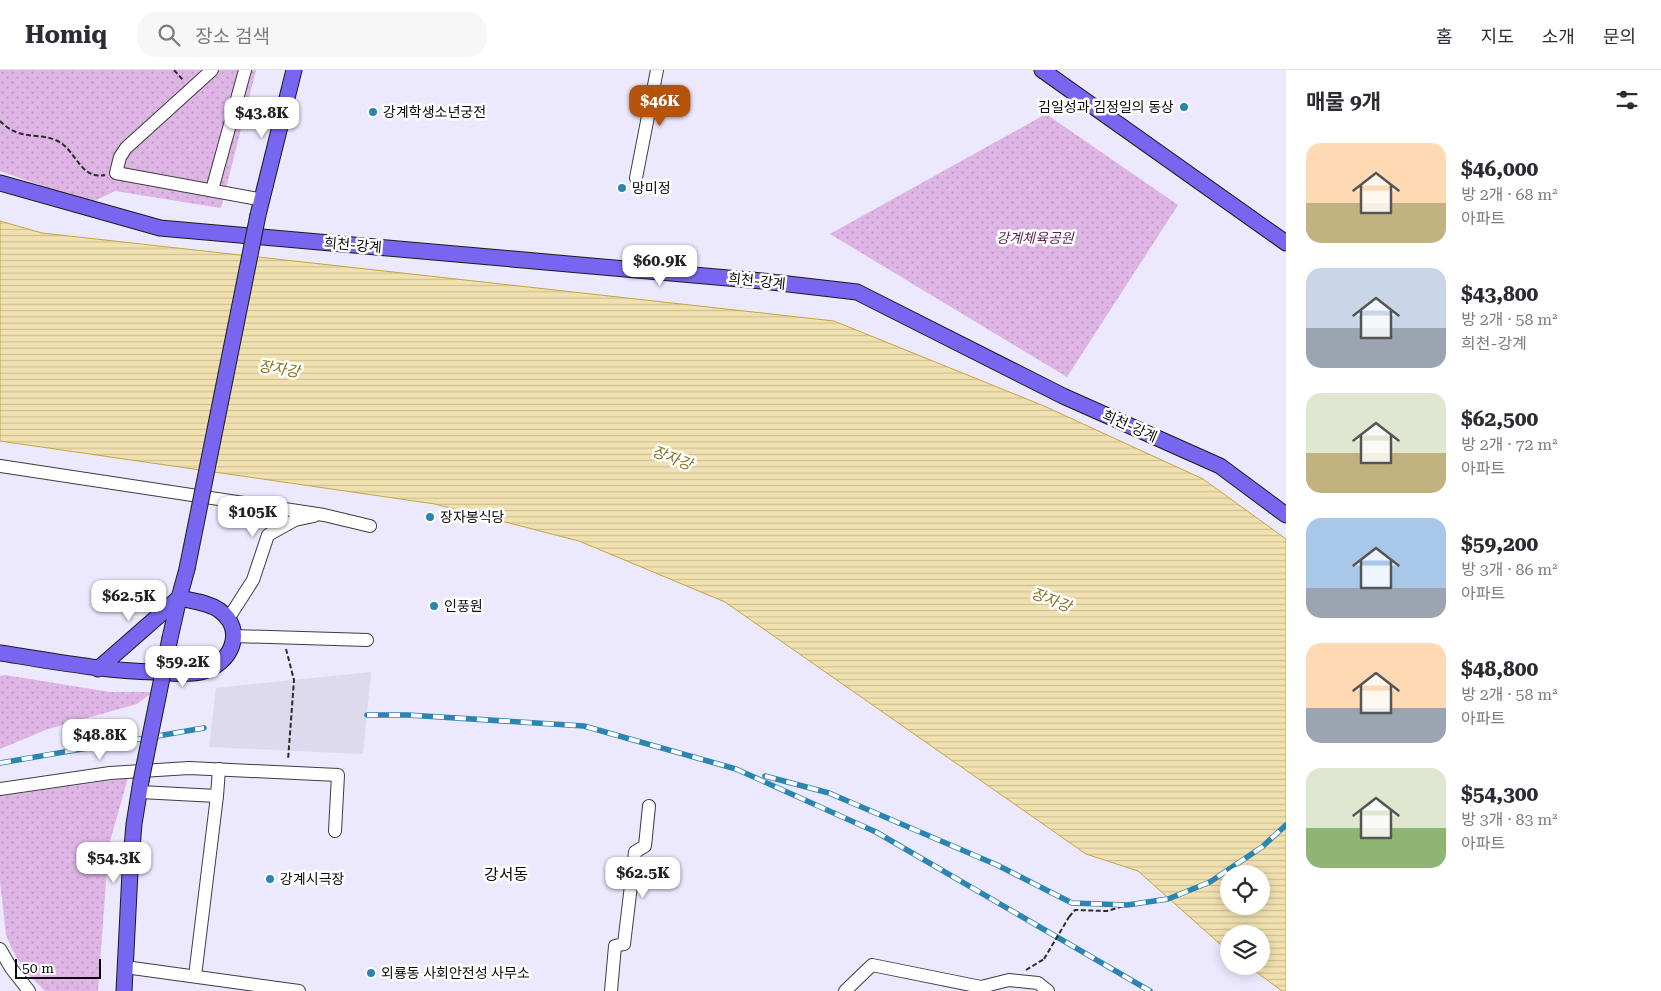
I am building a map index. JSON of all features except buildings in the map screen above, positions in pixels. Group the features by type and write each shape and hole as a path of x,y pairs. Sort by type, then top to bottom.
{"main road":[{"path":"124,991 134,824 140,786 170,638 187,569 261,207 294,70"},
{"path":"1042,70 1286,243"},
{"name":"희천-강계","path":"0,183 160,228 762,281 857,292 1063,396 1220,466 1286,515"},
{"path":"0,652 119,671 183,673 201,672 213,668 226,659 232,647 234,636 232,627 228,619 218,609 179,598"},
{"path":"98,669 179,598"}],"street":[{"path":"212,70 121,153 116,173 212,190 261,207"},
{"path":"212,190 245,70"},
{"path":"636,178 657,70"},
{"path":"0,466 324,514 370,526"},
{"path":"228,619 253,580 268,535 295,520 324,514"},
{"path":"234,636 367,640"},
{"path":"0,789 110,774 204,768 338,775 335,831"},
{"path":"195,976 219,769"},
{"path":"140,786 217,796"},
{"path":"611,991 615,946 624,944 635,852 645,846 649,806"},
{"path":"0,949 11,968 29,991"},
{"path":"845,991 872,965 981,987 1009,980 1038,982 1048,991"},
{"path":"125,967 299,991"}],"path":[{"path":"0,121 15,132 54,139 72,153 82,168 90,175 99,177 116,173"},
{"path":"283,637 294,680 287,773"},
{"path":"1044,959 1075,910 1107,911 1127,905"}],"green space":[{"path":"0,70 256,70 221,208 115,191 90,203 0,171"},
{"name":"강계체육공원","path":"1046,114 1178,205 1067,377 830,234"},
{"path":"5,675 110,692 153,692 137,704 48,729 0,749 0,676"},
{"path":"128,778 103,866 107,868 98,991 45,991 25,971 6,935 0,881 0,796"}],"shaded area":[{"path":"371,672 363,754 209,747 216,688"}],"water":[{"name":"장자강","path":"0,221 42,233 834,321 1044,406 1203,479 1286,539 1286,991 1282,991 1260,975 1270,975 1270,925 1220,925 1220,944 1138,871 1086,854 725,602 579,541 435,504 0,441"}],"railway":[{"path":"367,715 408,715 584,726 736,769 876,832 1150,991"},
{"path":"0,763 204,728"},
{"path":"765,776 829,793 997,865 1072,903 1127,905 1168,899 1210,882 1262,847 1286,825"}],"place":[{"name":"김일성과 김정일의 동상","path":"1184,107"},
{"name":"강계학생소년궁전","path":"373,112"},
{"name":"망미정","path":"622,188"},
{"name":"장자봉식당","path":"430,517"},
{"name":"인풍원","path":"434,606"},
{"name":"강계시극장","path":"270,879"},
{"name":"외룡동 사회안전성 사무소","path":"371,973"}],"district":[{"name":"강서동","path":"506,874"}]}
